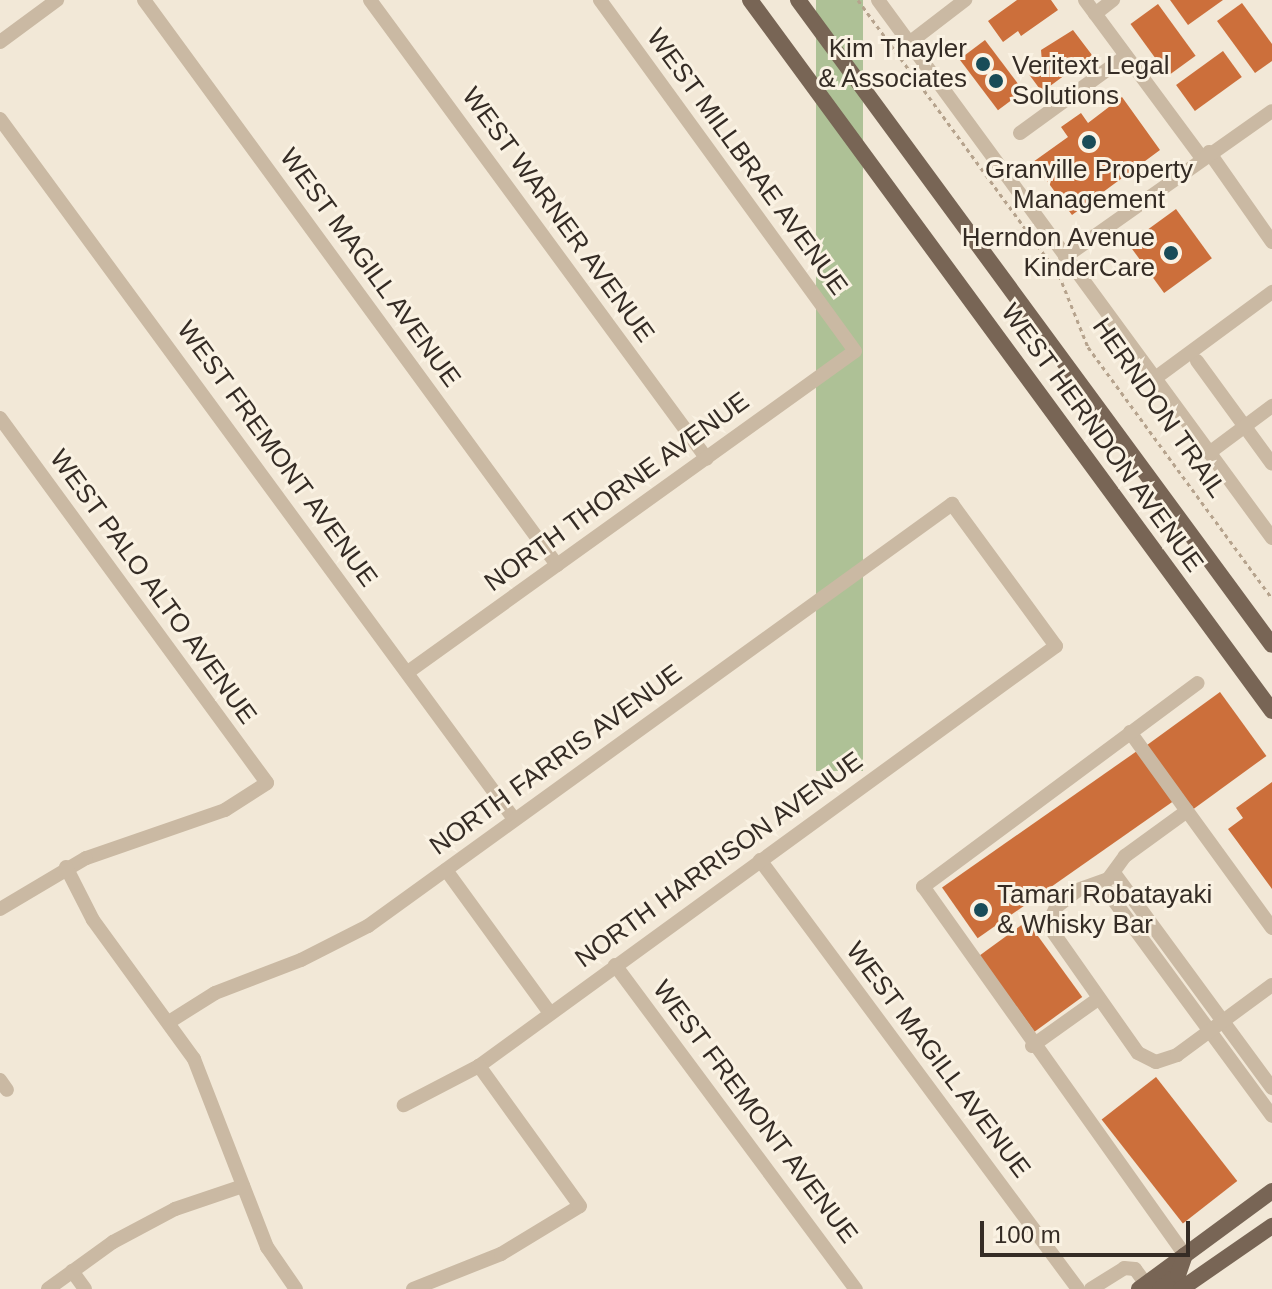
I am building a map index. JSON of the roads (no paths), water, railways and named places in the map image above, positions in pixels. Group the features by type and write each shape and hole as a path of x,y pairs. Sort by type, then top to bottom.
{"main road":[{"name":"WEST HERNDON AVENUE","path":"750,0 1272,711"},
{"name":"WEST HERNDON AVENUE","path":"798,0 1272,645"},
{"path":"1148,1287 1178,1275 1185,1255 1272,1191"},
{"path":"1181,1289 1272,1226"}],"street":[{"path":"0,42 57,0"},
{"name":"WEST MAGILL AVENUE","path":"144,0 557,565"},
{"name":"WEST WARNER AVENUE","path":"370,0 707,459"},
{"name":"WEST MILLBRAE AVENUE","path":"600,0 855,351"},
{"path":"878,0 1272,538"},
{"path":"909,43 965,0"},
{"path":"1085,0 1272,242"},
{"path":"1095,14 1113,0"},
{"path":"1020,133 1126,56"},
{"path":"1065,257 1205,154 1272,111"},
{"name":"WEST FREMONT AVENUE","path":"0,119 514,819"},
{"path":"1154,379 1272,292"},
{"name":"NORTH THORNE AVENUE","path":"408,672 855,351"},
{"path":"1197,361 1272,464"},
{"path":"1209,453 1272,406"},
{"name":"WEST PALO ALTO AVENUE","path":"0,418 267,783 225,810 66,867"},
{"name":"NORTH HARRISON AVENUE","path":"404,1105 479,1066 1056,646 952,504"},
{"name":"NORTH FARRIS AVENUE","path":"169,1022 215,993 337,943 446,870 952,504"},
{"path":"1185,1255 1032,1046 923,887 1198,683"},
{"path":"1130,732 1272,928"},
{"path":"1187,811 1125,856 1114,873 1101,883 1078,890 1056,907 1048,925 1138,1053 1156,1062 1167,1060 1272,985"},
{"name":"WEST MAGILL AVENUE","path":"760,860 1078,1289"},
{"path":"0,909 66,867 93,920 169,1022 205,1079 267,1247 296,1289"},
{"path":"446,870 550,1013"},
{"path":"1114,873 1272,1088"},
{"path":"1101,883 1272,1116"},
{"name":"WEST FREMONT AVENUE","path":"615,965 856,1289"},
{"path":"1032,1046 1098,999"},
{"path":"413,1289 501,1254 580,1206 479,1066"},
{"path":"48,1289 72,1271 175,1209 243,1186"},
{"path":"1091,1289 1124,1268 1135,1269 1148,1287"},
{"path":"72,1271 85,1289"}],"place":[{"name":"Kim Thayler & Associates","path":"983,64"},
{"name":"Veritext Legal Solutions","path":"996,81"},
{"name":"Granville Property Management","path":"1089,142"},
{"name":"Herndon Avenue KinderCare","path":"1171,253"},
{"name":"Tamari Robatayaki & Whisky Bar","path":"981,910"}]}
